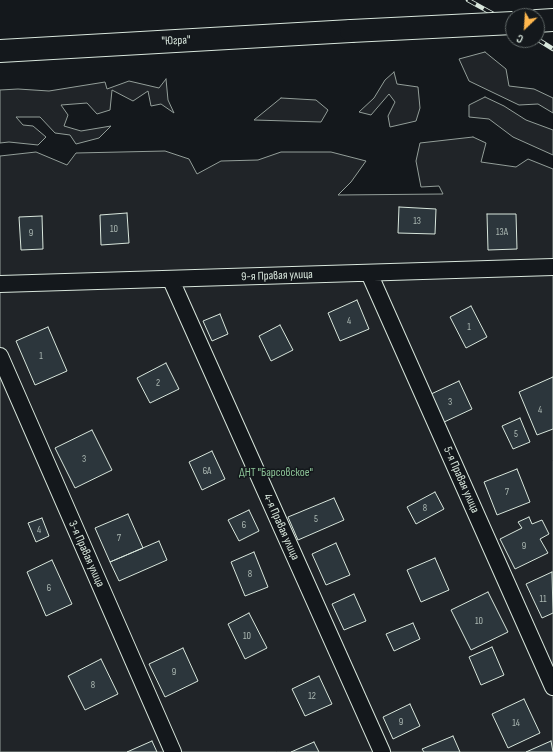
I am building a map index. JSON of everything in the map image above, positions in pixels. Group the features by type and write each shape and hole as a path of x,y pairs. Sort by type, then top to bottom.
{"highway":[{"name":"\"Югра\"","path":"0,51 505,22"}],"street":[{"name":"9-я Правая улица","path":"0,284 170,280 553,267"},
{"name":"5-я Правая улица","path":"369,273 553,687"},
{"name":"4-я Правая улица","path":"170,280 382,752"},
{"name":"3-я Правая улица","path":"0,356 173,752"}],"green space":[{"path":"485,52 506,69 509,86 534,89 553,98 553,113 538,104 519,105 469,81 459,59"},
{"path":"394,72 397,84 418,87 420,108 416,121 390,127 388,116 395,102 389,94 371,115 359,112 374,98 385,80"},
{"path":"166,79 168,100 174,113 161,104 151,106 148,91 133,101 112,90 110,110 97,114 87,103 61,105 68,115 64,126 81,131 111,126 99,138 76,144 70,135 55,133 40,117 16,117 23,125 33,126 46,137 38,145 9,142 0,143 0,90 18,89 49,91 105,82 107,89 129,81 159,88"},
{"path":"485,97 504,106 526,120 553,130 553,155 513,137 489,119 469,117 469,105"},
{"path":"281,98 316,100 328,110 321,122 254,120"},
{"name":"ДНТ \"Барсовское\"","path":"473,137 486,143 481,162 516,167 528,159 553,169 553,752 0,752 0,156 36,152 67,165 76,153 165,151 189,159 197,174 221,161 258,160 281,152 331,152 366,161 351,182 338,195 443,194 439,186 421,187 416,161 420,143"}],"building":[{"path":"399,207 436,209 435,234 398,233"},
{"path":"127,213 129,243 101,245 100,215"},
{"path":"487,214 516,214 517,249 488,250"},
{"path":"42,216 43,249 21,250 19,217"},
{"path":"357,300 369,329 340,341 328,313"},
{"path":"471,306 487,337 466,348 450,317"},
{"path":"220,314 228,334 212,341 203,321"},
{"path":"280,325 293,350 271,361 259,336"},
{"path":"48,327 67,371 35,385 16,341"},
{"path":"166,363 179,389 150,403 137,378"},
{"path":"553,377 553,429 537,435 519,392"},
{"path":"459,381 472,409 442,423 429,395"},
{"path":"520,418 530,442 513,449 502,426"},
{"path":"92,430 112,470 75,488 55,448"},
{"path":"212,451 225,479 202,490 189,462"},
{"path":"517,469 530,502 497,515 484,482"},
{"path":"435,492 444,509 416,524 407,507"},
{"path":"334,498 344,520 298,540 288,517"},
{"path":"249,510 259,531 239,541 228,520"},
{"path":"128,514 143,548 110,562 95,528"},
{"path":"529,517 532,524 542,520 549,534 540,539 548,553 515,569 500,539 522,528 518,522"},
{"path":"42,518 49,536 36,542 28,523"},
{"path":"159,541 167,560 119,581 110,562"},
{"path":"336,543 350,575 326,585 312,554"},
{"path":"254,552 268,587 245,596 231,562"},
{"path":"435,558 449,590 421,602 407,570"},
{"path":"52,560 72,604 46,616 27,572"},
{"path":"552,572 553,613 542,618 526,584"},
{"path":"488,592 508,632 471,650 451,610"},
{"path":"354,594 366,621 344,630 332,604"},
{"path":"249,613 267,648 245,659 228,624"},
{"path":"413,623 420,639 394,651 386,634"},
{"path":"492,647 504,675 481,685 469,657"},
{"path":"183,648 198,681 165,697 149,664"},
{"path":"101,659 118,694 85,710 68,676"},
{"path":"319,676 332,704 305,716 292,689"},
{"path":"524,699 540,733 508,748 492,714"},
{"path":"410,704 420,726 393,739 383,717"},
{"path":"453,736 460,752 424,752 422,749"},
{"path":"152,741 157,752 127,752"},
{"path":"551,741 553,752 526,752"},
{"path":"314,742 319,752 291,752"}],"railway":[{"path":"468,0 505,21"},
{"path":"545,44 553,49"}]}
